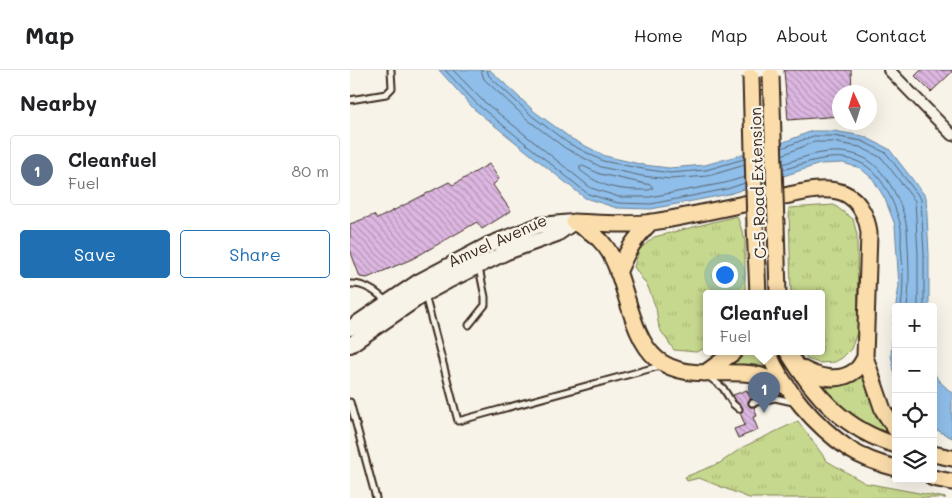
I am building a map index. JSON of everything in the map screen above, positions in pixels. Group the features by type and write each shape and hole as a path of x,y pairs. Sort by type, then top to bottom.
{"main road":[{"name":"C-5 Road Extension","path":"771,73 778,290"},
{"name":"C-5 Road Extension","path":"751,74 758,290"},
{"path":"574,222 652,222 814,191 836,190 849,196 864,214 869,233 865,357 883,410 892,424"},
{"path":"574,222 597,237 606,246 618,273 629,306 644,341 653,356 673,368 704,373 731,372 753,374 764,376 786,386"},
{"name":"Amvel Avenue","path":"350,345 424,294 479,265 524,245 557,234 574,222"},
{"name":"Amvel Avenue","path":"352,325 418,282 488,245 540,225 574,222"},
{"path":"618,273 626,252 652,222"},
{"path":"704,373 730,355"},
{"path":"770,355 786,386 811,416 850,450 892,467"},
{"path":"790,355 834,412 856,428 892,443"},
{"path":"796,365 811,374 834,378 843,377 858,370 865,357"},
{"path":"937,455 952,458"},
{"path":"937,479 952,482"}],"street":[{"path":"889,70 952,135"}],"lane":[{"path":"350,100 386,94 392,88 391,70"},
{"path":"469,325 485,305 479,265"},
{"path":"350,284 376,292 387,303"},
{"path":"424,294 458,421 665,364"},
{"path":"704,373 723,388 738,409"},
{"path":"752,403 775,398 803,405"},
{"path":"350,402 376,498"}],"green space":[{"path":"834,205 853,219 857,235 858,330 851,349 835,362 819,363 807,359 804,355 825,355 825,290 791,290 789,208"},
{"path":"737,216 745,240 745,290 703,290 703,349 696,352 674,350 659,328 656,308 648,287 634,267 639,250 654,237"},
{"path":"743,355 760,355 764,367 728,365"},
{"path":"864,372 874,405 889,435 857,418 825,391 825,388 842,385"},
{"path":"798,421 827,461 865,483 946,498 749,498 699,478 687,481 685,477 720,463 743,447"}],"water":[{"path":"439,70 490,70 535,112 572,139 605,156 644,165 669,168 705,165 779,144 812,131 834,131 863,136 889,149 926,197 929,303 896,303 899,286 895,225 885,199 873,179 860,168 843,163 820,164 729,194 651,209 617,208 585,198 474,109"},
{"path":"937,378 952,393 952,438 937,430"}],"building":[{"path":"784,70 851,70 852,85 832,85 832,117 788,120"},
{"path":"921,70 952,70 952,72 931,92 915,76"},
{"path":"489,164 499,179 493,185 511,211 482,229 477,222 412,259 367,278 360,277 350,250 350,224 374,215 377,219 449,182 453,185"},
{"path":"747,390 751,399 748,401 748,404 750,407 754,407 757,416 753,417 758,430 738,438 734,429 745,425 740,413 743,408 733,395"}],"place":[{"name":"Cleanfuel","path":"764,413"}]}
